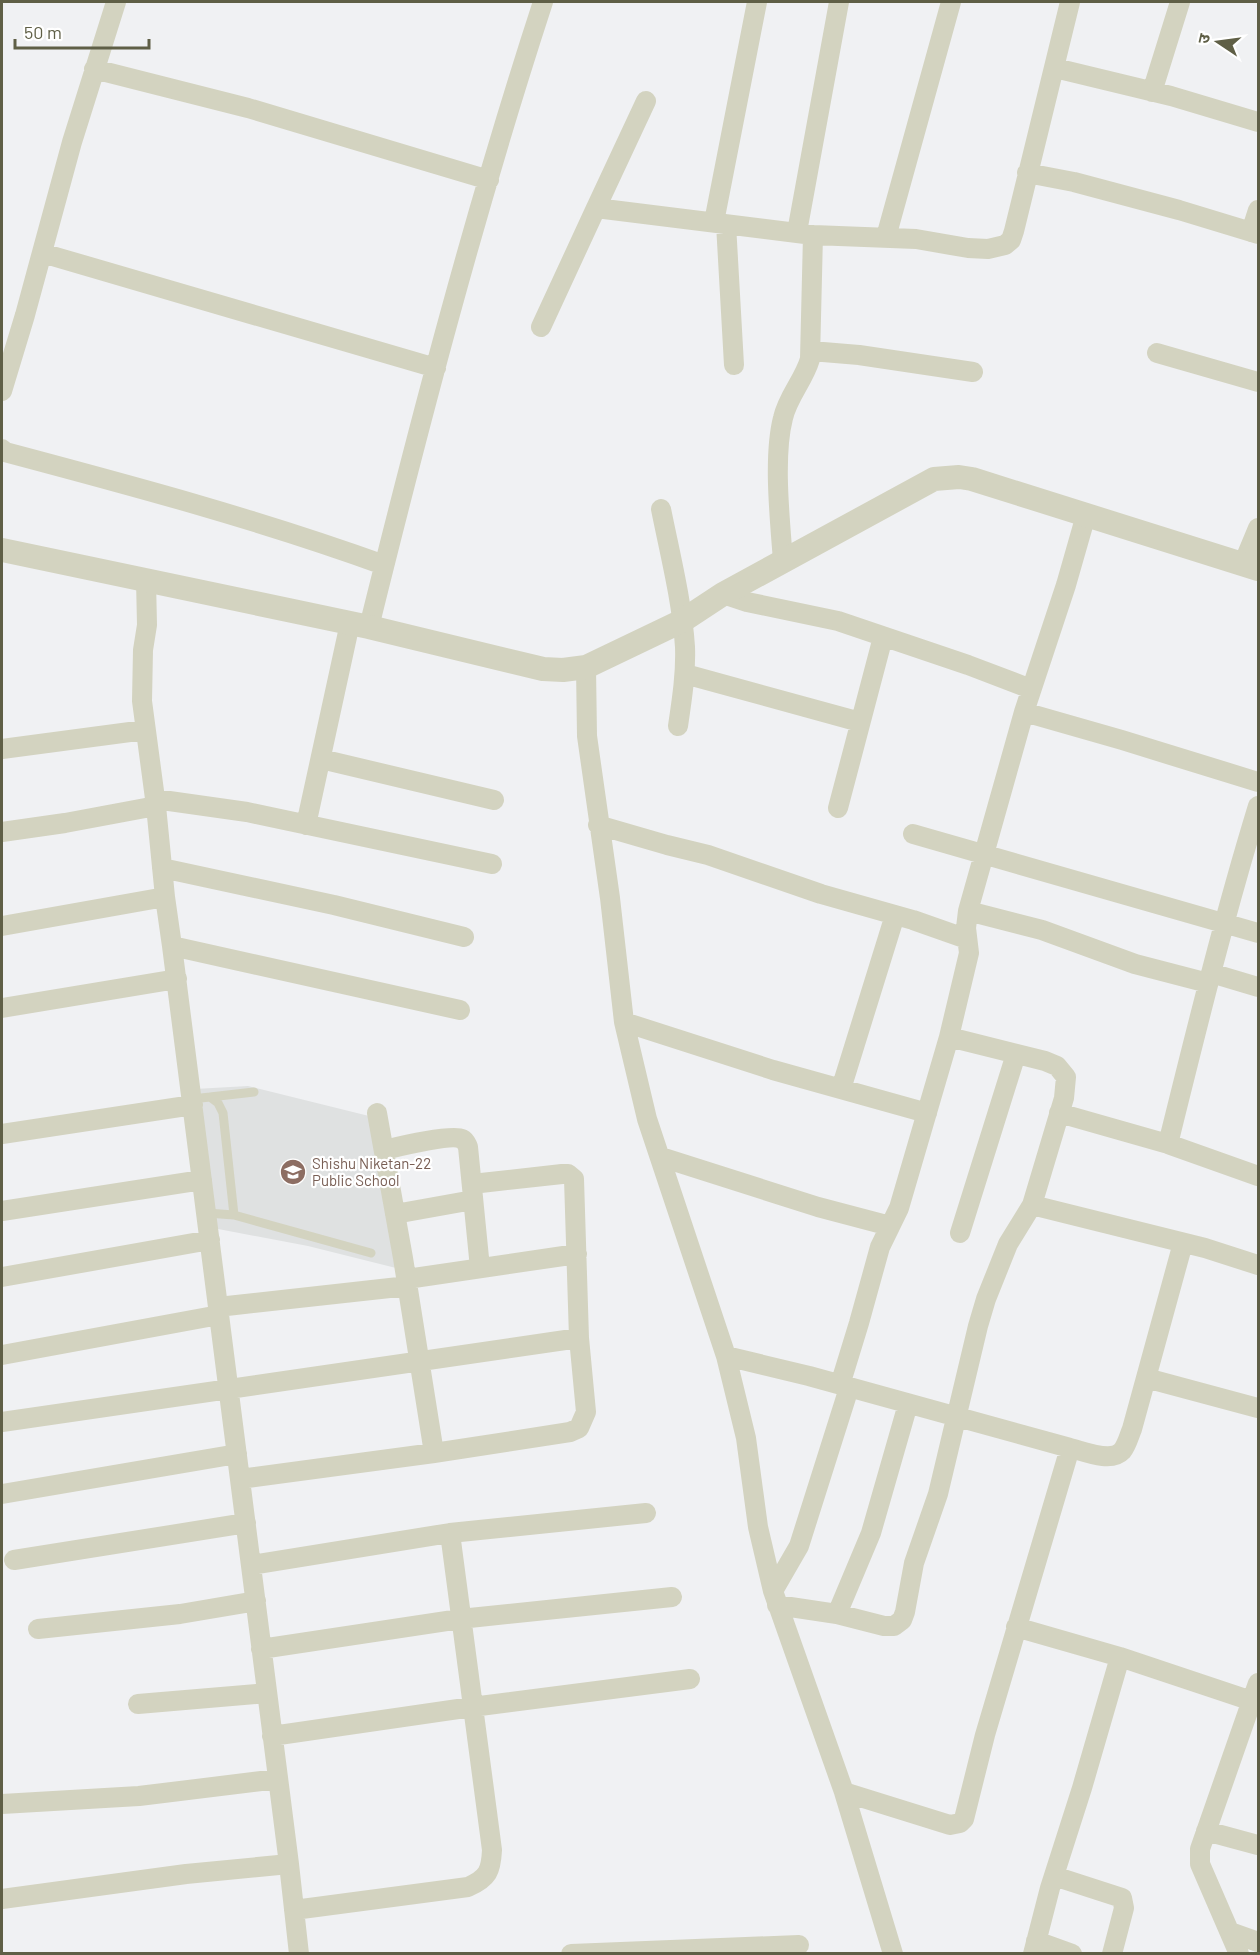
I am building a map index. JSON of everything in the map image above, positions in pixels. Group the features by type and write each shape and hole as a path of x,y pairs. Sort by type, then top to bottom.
{"street":[{"path":"2,391 72,142 116,2"},
{"path":"306,825 321,759 359,625 384,565 435,368 518,78 543,2"},
{"path":"734,365 720,223 757,2"},
{"path":"783,561 780,515 780,433 783,415 791,397 806,374 811,351 805,233 839,2"},
{"path":"886,237 951,2"},
{"path":"596,208 805,233 916,239 968,248 988,249 1005,245 1012,237 1070,2"},
{"path":"1152,92 1180,2"},
{"path":"1055,68 1258,122"},
{"path":"94,69 248,108 489,180"},
{"path":"541,327 646,101"},
{"path":"1027,173 1074,182 1255,233 1258,210"},
{"path":"42,253 435,368"},
{"path":"811,351 860,355 973,372"},
{"path":"1157,353 1258,382"},
{"path":"2,449 5,452 235,515 384,565"},
{"path":"2,550 359,625 543,669 563,670 586,667 682,621 723,594 934,479 947,477 972,479 1251,567 1258,528"},
{"path":"661,509 682,621 685,675 678,726"},
{"path":"775,1598 799,1546 845,1386 880,1247 899,1209 949,1037 969,953 966,920 968,911 1024,712 1066,585 1086,515"},
{"path":"146,580 147,625 143,650 142,701 145,730 156,803 172,946 198,1100 202,1180 299,1953"},
{"path":"723,594 765,606 838,621 949,658 1031,689"},
{"path":"838,808 883,637"},
{"path":"586,667 587,736 610,898 624,1022 647,1119 726,1356 746,1438 758,1527 775,1598 844,1792 893,1953"},
{"path":"685,675 860,722"},
{"path":"1024,712 1258,782"},
{"path":"2,749 145,730"},
{"path":"321,759 494,800"},
{"path":"2,832 65,824 156,803 247,812 492,864"},
{"path":"1168,1144 1233,886 1258,806"},
{"path":"598,825 708,855 821,894 967,939"},
{"path":"913,834 1258,933"},
{"path":"162,868 334,905 464,937"},
{"path":"2,926 165,897"},
{"path":"968,911 1042,930 1135,964 1258,987"},
{"path":"842,1089 894,915"},
{"path":"172,946 460,1010"},
{"path":"2,1008 177,979"},
{"path":"624,1022 772,1070 927,1113"},
{"path":"775,1598 884,1626 894,1626 902,1620 914,1563 938,1494 986,1299 1008,1244 1032,1205 1066,1086 1063,1072 1045,1060 949,1037"},
{"path":"960,1233 1016,1054"},
{"path":"2,1134 198,1100"},
{"path":"377,1113 434,1453"},
{"path":"1059,1113 1168,1144 1258,1176"},
{"path":"384,1149 450,1138 462,1139 468,1147 480,1268"},
{"path":"661,1157 818,1207 890,1226"},
{"path":"240,1479 434,1453 570,1432 579,1428 586,1412 579,1338 575,1183 572,1177 561,1174 472,1192 395,1214"},
{"path":"2,1211 202,1180"},
{"path":"1032,1205 1183,1243 1258,1266"},
{"path":"2,1277 210,1240"},
{"path":"726,1356 1070,1448 1107,1456 1116,1455 1122,1450 1132,1429 1183,1243"},
{"path":"2,1355 219,1311 577,1254"},
{"path":"2,1422 579,1338"},
{"path":"1146,1378 1258,1408"},
{"path":"837,1614 871,1533 908,1404"},
{"path":"844,1792 932,1821 950,1825 960,1823 964,1819 985,1735 1070,1448"},
{"path":"2,1494 237,1454"},
{"path":"251,1564 450,1533 646,1513"},
{"path":"14,1560 246,1523"},
{"path":"294,1910 468,1887 481,1881 488,1873 492,1850 450,1533"},
{"path":"261,1649 460,1619 672,1597"},
{"path":"38,1629 180,1614 256,1601"},
{"path":"1016,1627 1256,1696 1200,1849 1200,1864 1239,1953"},
{"path":"1072,1953 1034,1947 1120,1657"},
{"path":"272,1736 690,1679"},
{"path":"138,1704 267,1693"},
{"path":"2,1804 139,1796 278,1779"},
{"path":"1206,1831 1258,1845"},
{"path":"2,1899 153,1878 289,1864"},
{"path":"1054,1876 1119,1895 1122,1898 1124,1908 1112,1953"},
{"path":"1230,1932 1258,1941"},
{"path":"571,1953 799,1945"}],"lane":[{"path":"198,1100 254,1092"},
{"path":"198,1100 218,1102 223,1113 234,1215"},
{"path":"207,1213 234,1215 371,1253"}],"shaded area":[{"name":"Shishu Niketan-22 Public School","path":"248,1086 369,1116 396,1268 308,1246 213,1228 195,1089"}],"place":[{"name":"Shishu Niketan-22 Public School","path":"293,1172"}]}
